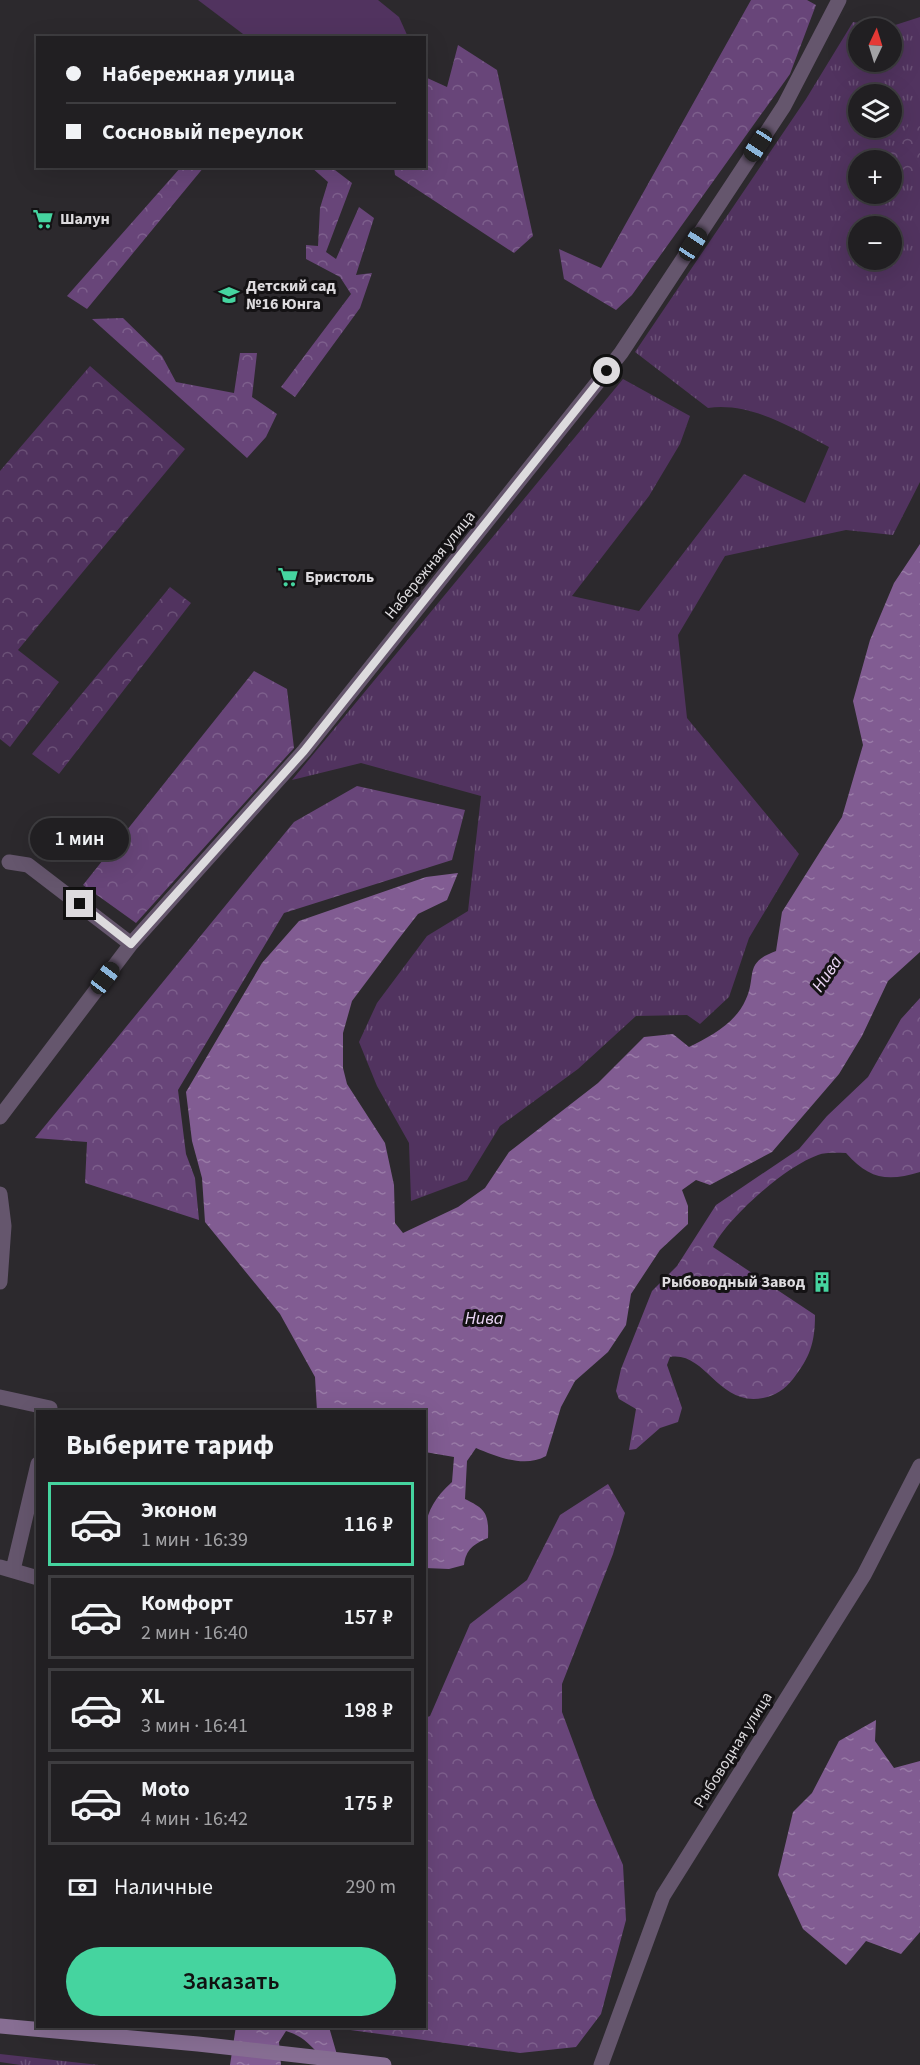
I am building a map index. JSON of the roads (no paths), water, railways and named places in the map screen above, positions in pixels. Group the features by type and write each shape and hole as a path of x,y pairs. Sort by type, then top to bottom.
{"main road":[{"path":"0,2026 198,2044 384,2065"}],"street":[{"name":"Набережная улица","path":"0,1117 131,944 304,751 621,353 784,106 839,0"},
{"path":"9,862 28,865 131,944"},
{"path":"0,1194 4,1226 0,1281"},
{"path":"0,1397 50,1408 50,1410"},
{"name":"Рыбоводная улица","path":"600,2065 663,1896 864,1575 920,1466"},
{"path":"36,1471 7,1569 36,1577"}],"water":[{"name":"Нива","path":"920,544 920,952 888,981 862,1036 839,1074 772,1152 710,1185 696,1180 682,1190 688,1206 688,1224 660,1250 631,1294 626,1325 608,1352 575,1381 561,1407 546,1456 529,1461 511,1460 476,1448 467,1461 465,1499 485,1513 488,1538 472,1548 464,1565 449,1569 426,1568 426,1521 435,1502 452,1482 454,1457 426,1452 426,1410 317,1410 315,1377 280,1314 205,1222 202,1178 192,1141 186,1092 262,963 299,921 426,877 458,873 447,900 418,914 352,1001 343,1033 343,1068 347,1084 385,1143 394,1185 395,1223 403,1233 458,1207 485,1188 509,1152 598,1083 644,1037 673,1034 689,1047 722,1028 742,1008 755,965 759,960 776,951 782,912 842,817 863,745 853,701 870,640 894,583"},
{"path":"876,1720 875,1741 894,1768 920,1761 920,1932 901,1954 866,1941 846,1965 803,1929 778,1875 793,1812 812,1793 839,1741"},
{"path":"236,2028 329,2028 340,2065 325,2059 303,2039 286,2031 279,2042 281,2065 230,2065"}],"place":[{"name":"Шалун","path":"43,219"},
{"name":"Детский сад №16 Юнга","path":"229,295"},
{"name":"Бристоль","path":"288,577"},
{"name":"Рыбоводный Завод","path":"822,1282"}]}
